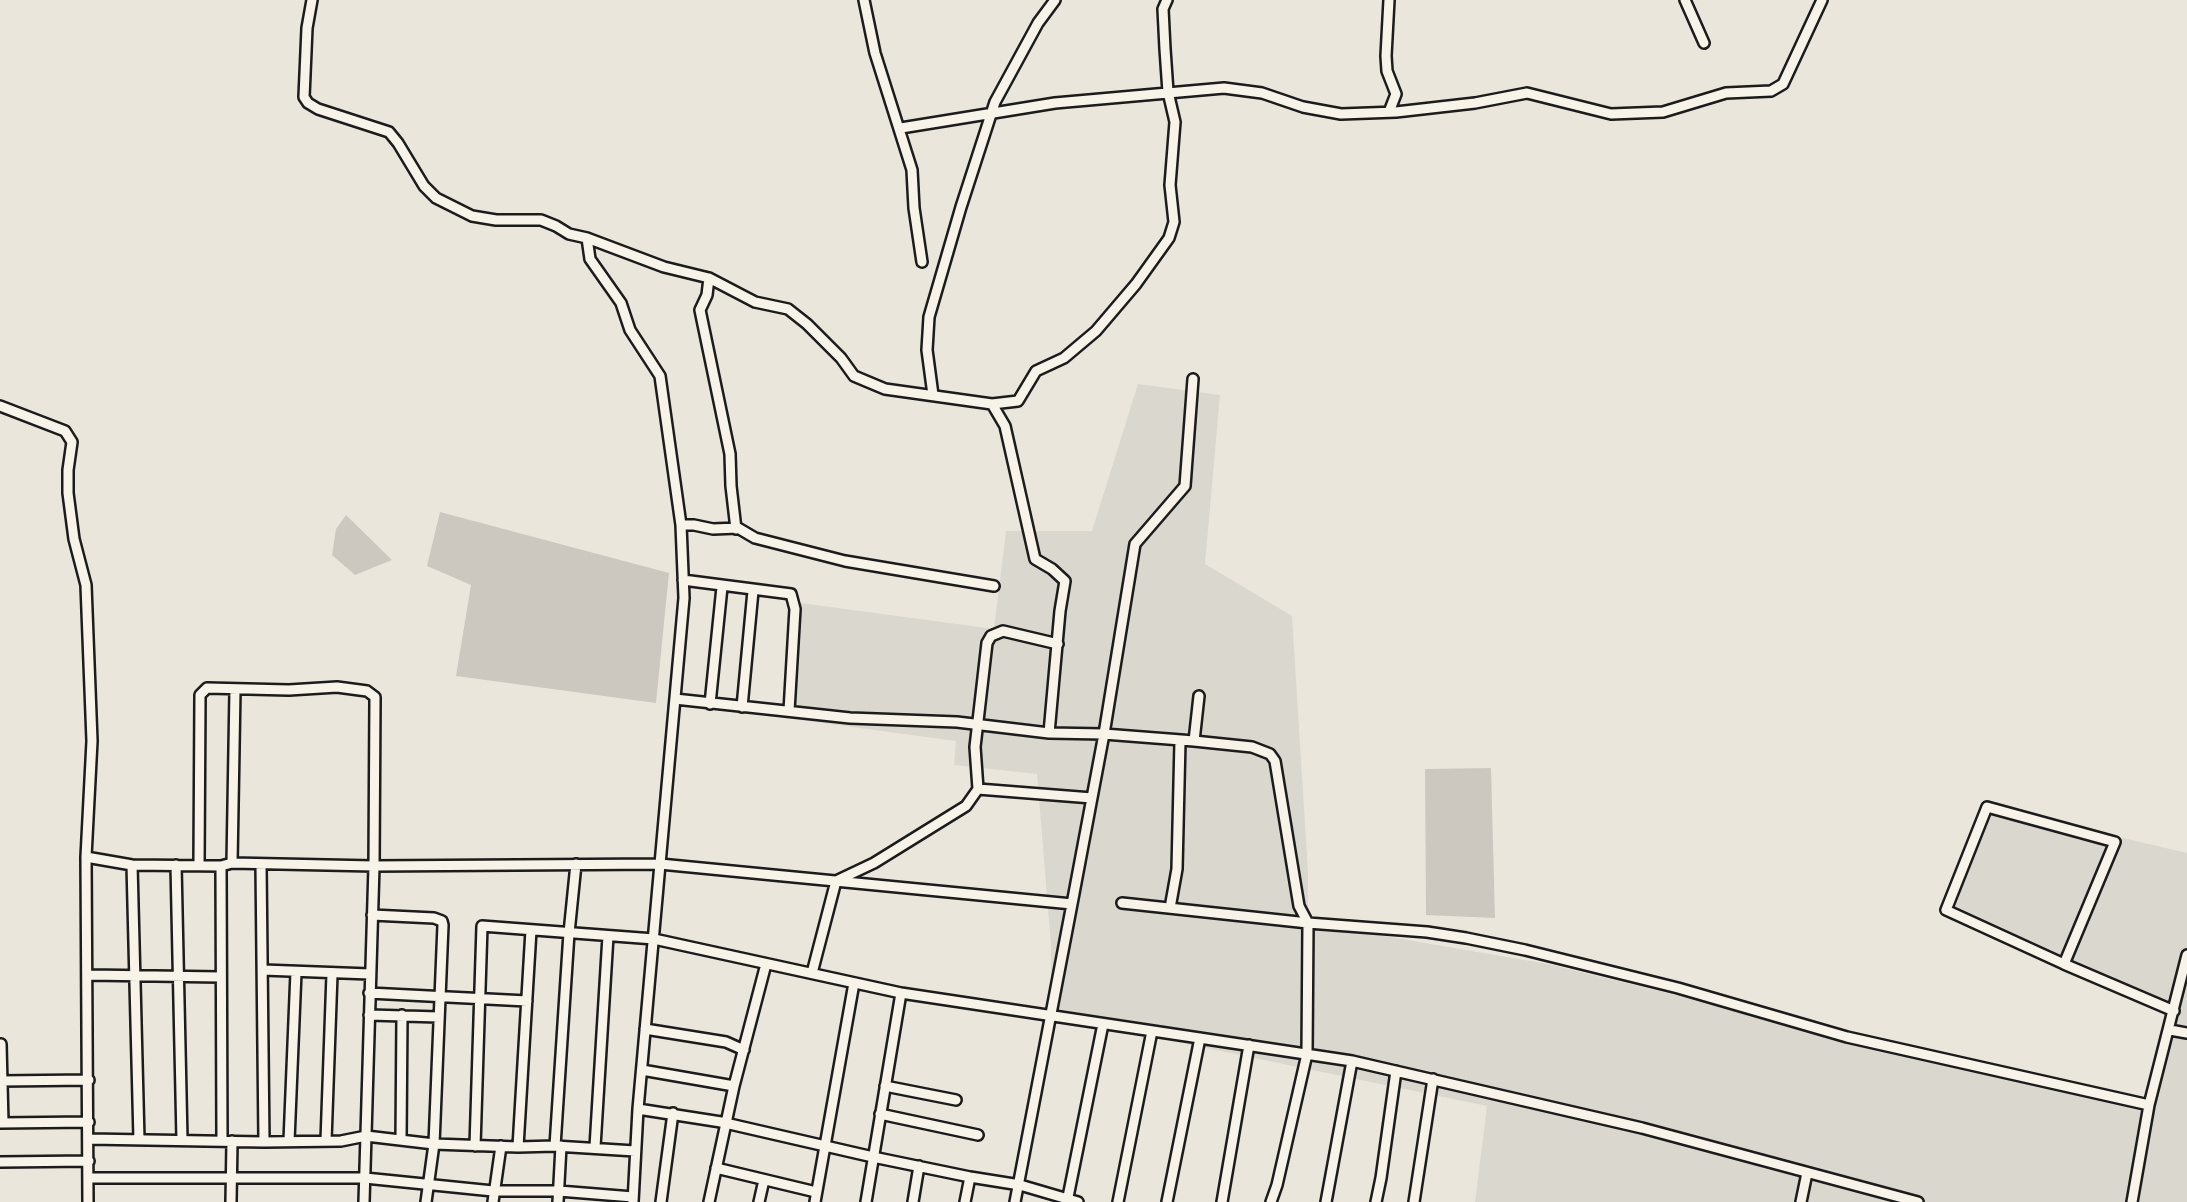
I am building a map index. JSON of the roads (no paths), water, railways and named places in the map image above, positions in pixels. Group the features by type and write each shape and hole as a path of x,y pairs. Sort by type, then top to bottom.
{"street":[{"path":"312,0 307,28 303,97 318,109 389,132 424,187 436,198 472,216 496,220 541,220 569,234 587,238 664,267 709,278 755,302 788,309 841,358 853,376 885,388 992,404 1018,401 1036,371 1064,358 1096,331 1136,284 1169,238 1174,222 1170,185 1175,122 1168,92 1163,9 1167,0"},
{"path":"864,0 875,53 901,128 912,170 914,208 922,262"},
{"path":"933,395 927,350 929,317 991,113 1038,23 1055,0"},
{"path":"1389,0 1386,56 1387,71 1395,94 1390,112"},
{"path":"1685,0 1704,43"},
{"path":"901,128 1055,103 1224,88 1262,93 1303,107 1341,114 1475,103 1527,93 1611,114 1663,112 1726,93 1771,91 1783,84 1822,0"},
{"path":"90,1178 365,1178 493,1191 559,1191 633,1200 638,1109 684,598 681,525 660,376 629,330 621,303 590,259 587,238"},
{"path":"709,278 700,310 730,454 736,528"},
{"path":"1015,1202 1104,734 1135,544 1185,486 1193,379"},
{"path":"992,404 1005,426 1035,559 1065,581 1049,733"},
{"path":"0,406 65,431 72,442 68,493 74,539 86,585 92,741 86,857 89,1202"},
{"path":"681,525 713,529 736,528 755,538 845,561 994,586"},
{"path":"683,580 791,594 795,609 789,711"},
{"path":"710,704 722,587"},
{"path":"742,707 753,590"},
{"path":"836,881 874,863 966,806 978,789 975,747 987,643 991,636 1003,631 1058,644"},
{"path":"199,865 198,701 207,688 289,690 337,687 367,691 375,697 374,866 364,1202"},
{"path":"232,863 235,690"},
{"path":"1194,741 1199,696"},
{"path":"675,699 850,718 978,724 1049,733 1194,741 1260,749 1270,754 1275,761 1299,906 1308,923 1307,1054 1271,1202"},
{"path":"1170,908 1178,869 1181,741"},
{"path":"978,789 1092,798"},
{"path":"2064,964 2115,842 1987,807 1946,910 2064,964 2174,1012"},
{"path":"86,857 132,865 660,864 1072,904"},
{"path":"558,1202 558,1146 569,933 576,864"},
{"path":"132,865 139,1140"},
{"path":"176,865 182,1140"},
{"path":"261,865 264,1142"},
{"path":"221,866 220,977 231,1202"},
{"path":"813,973 836,881"},
{"path":"1122,903 1308,923 1427,932 1525,950 1678,988 1847,1037 2150,1105"},
{"path":"372,915 434,918 442,921 434,1144 426,1202"},
{"path":"475,1146 482,926 654,939 901,993 1352,1061 1520,1102 1642,1128 1918,1202"},
{"path":"518,1147 531,930"},
{"path":"595,1147 608,936"},
{"path":"2132,1202 2150,1105 2187,955"},
{"path":"709,1202 734,1087 766,964"},
{"path":"263,970 370,974"},
{"path":"289,1141 296,972"},
{"path":"326,1141 332,974"},
{"path":"89,975 220,977"},
{"path":"716,1168 815,1197 855,983"},
{"path":"369,993 527,1001"},
{"path":"866,1202 901,993"},
{"path":"369,1014 439,1017"},
{"path":"401,1140 402,1015"},
{"path":"1067,1201 1103,1024"},
{"path":"645,1029 726,1042 744,1050"},
{"path":"2170,1030 2187,1033"},
{"path":"1118,1202 1152,1031"},
{"path":"1167,1202 1200,1038"},
{"path":"1,1044 1,1123 89,1122"},
{"path":"1222,1202 1249,1045"},
{"path":"1326,1202 1352,1061"},
{"path":"642,1070 734,1087"},
{"path":"1376,1202 1396,1071"},
{"path":"1414,1202 1433,1079"},
{"path":"2,1081 89,1080"},
{"path":"885,1086 956,1100"},
{"path":"638,1109 727,1123 919,1167 1020,1185 1067,1201 1078,1202"},
{"path":"661,1202 673,1113"},
{"path":"880,1114 978,1135"},
{"path":"89,1139 264,1142 326,1141 366,1136 434,1144 595,1147 635,1151"},
{"path":"493,1202 501,1146"},
{"path":"0,1163 89,1161"},
{"path":"913,1202 919,1167"},
{"path":"1801,1202 1807,1173"},
{"path":"965,1202 970,1177"},
{"path":"759,1202 764,1180"}]}
